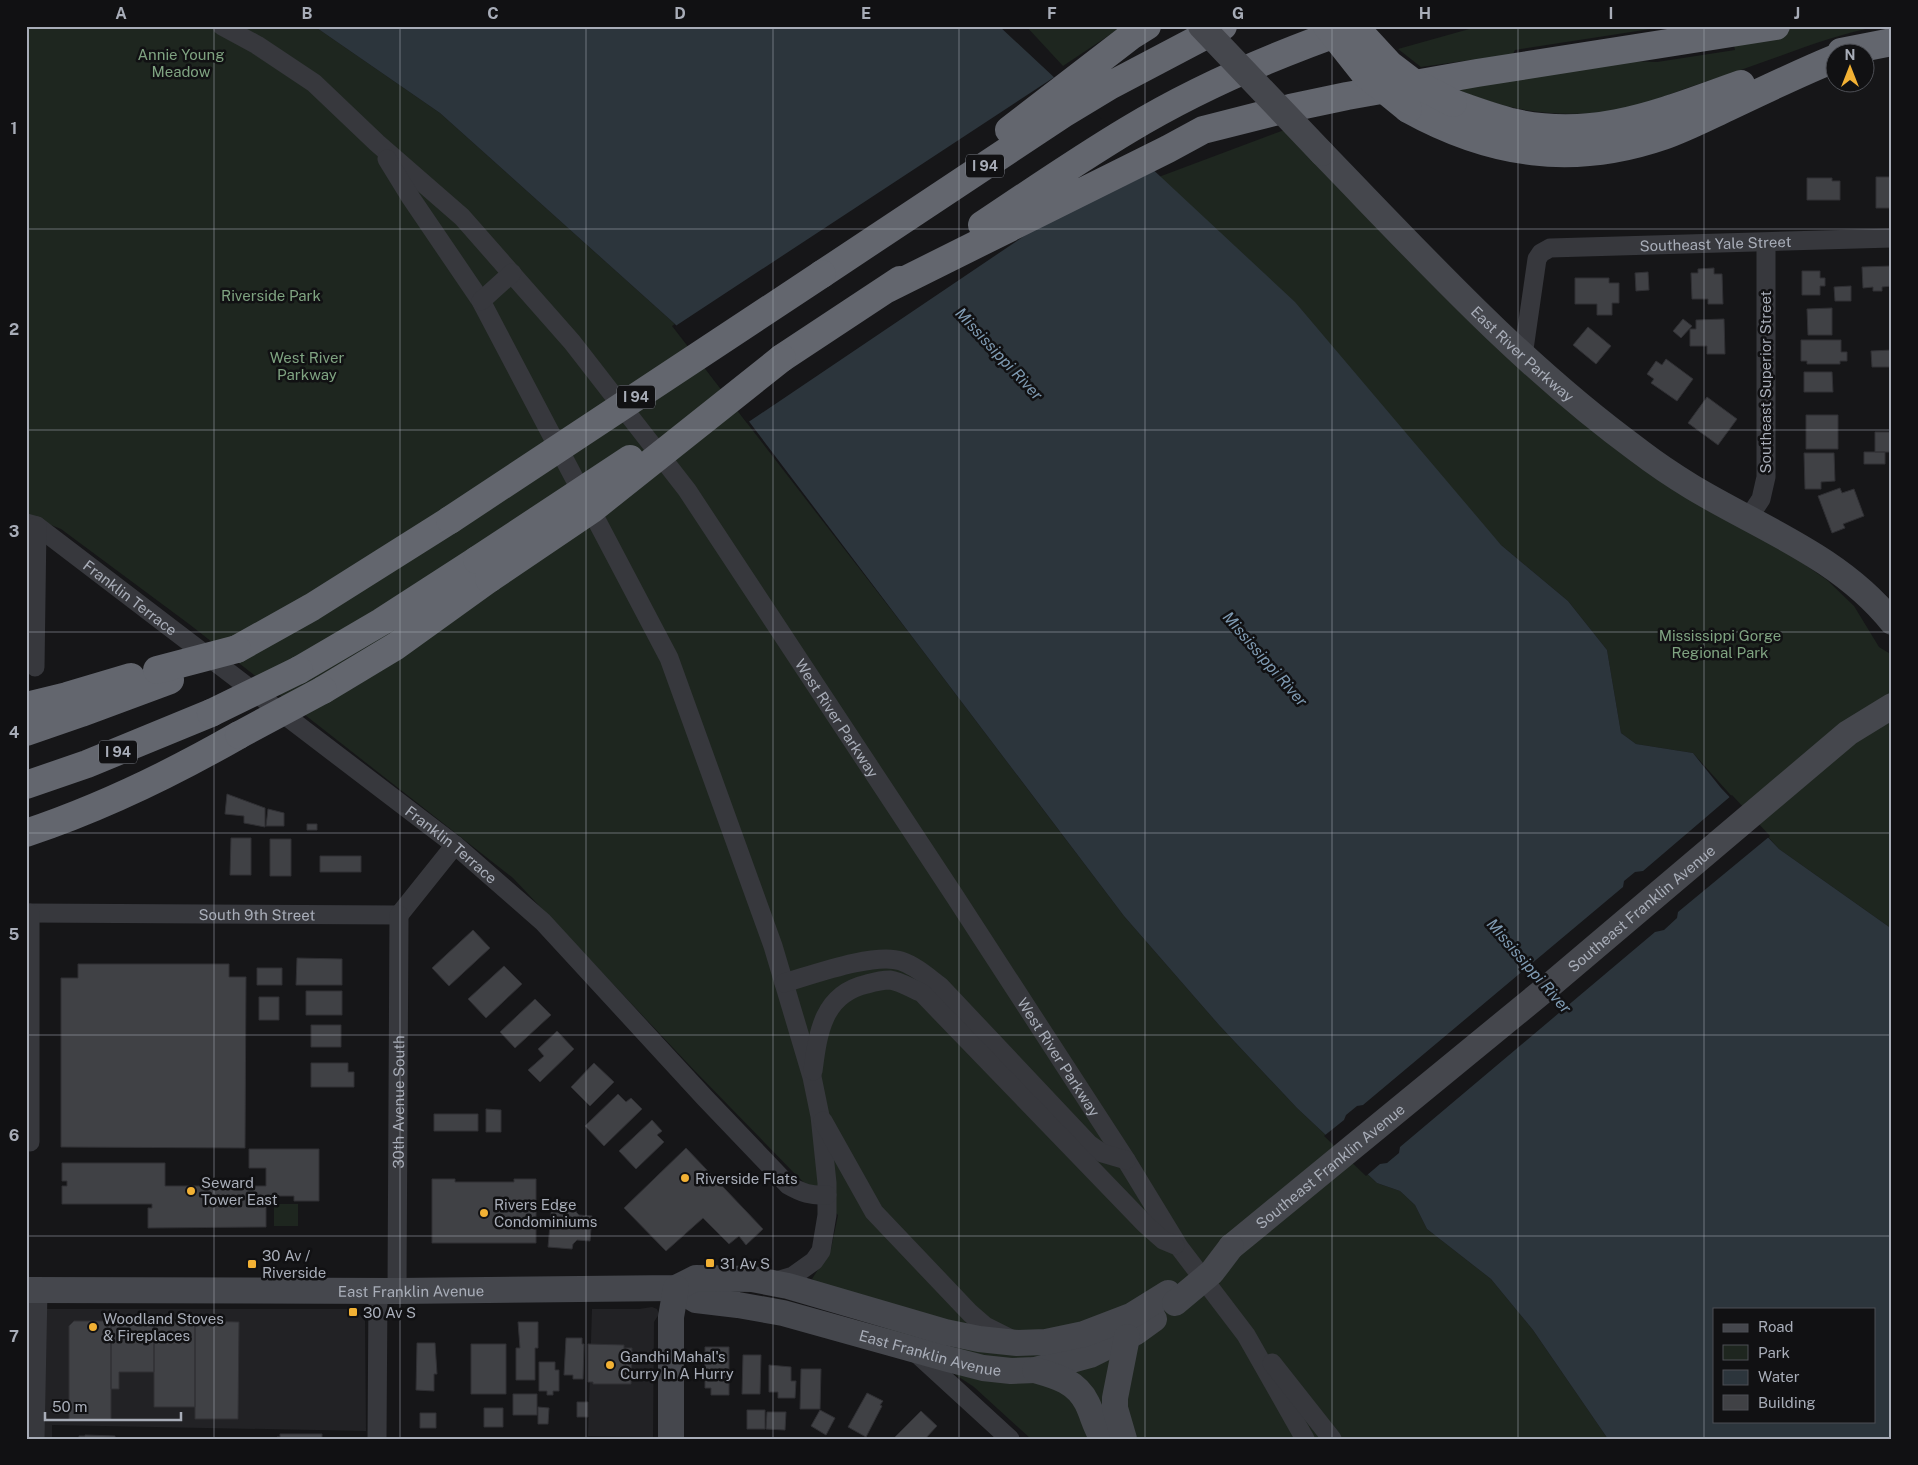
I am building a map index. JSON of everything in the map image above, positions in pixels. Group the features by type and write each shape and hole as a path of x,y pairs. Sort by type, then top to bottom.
{"highway":[{"name":"I 94","path":"163,675 248,644 358,579 1063,114 1152,63 1223,26"},
{"path":"1327,26 1365,74 1408,109 1468,138 1513,149 1554,154 1595,152 1636,144 1665,135 1826,61"},
{"name":"I 94","path":"26,786 87,764 211,713 299,670 381,622 483,569 782,358 1129,129 1181,101 1270,58 1355,26"},
{"path":"1355,26 1397,70 1411,81 1453,103 1495,118 1531,126 1552,128 1606,126 1627,122 1660,113 1767,74 1826,58"},
{"path":"885,290 1203,130 1347,96 1477,73 1776,26"},
{"path":"822,274 1139,31"},
{"path":"1876,46 1892,42"},
{"path":"26,833 73,817 132,791 207,754 324,690 396,646 483,569"},
{"path":"26,706 163,675"},
{"path":"26,732 81,713 163,675"}],"street":[{"name":"West River Parkway","path":"222,26 257,45 314,83 377,143 462,218 512,272 572,342 686,490 954,895 1126,1160 1179,1247 1246,1335 1266,1355 1332,1439"},
{"name":"East River Parkway","path":"1201,26 1322,153 1522,356 1578,404 1640,452 1692,487 1775,531 1833,569 1859,590 1892,622"},
{"name":"West River Parkway","path":"377,143 414,203 481,300 669,658 773,946 812,1077 820,1116 827,1215 822,1251 814,1261 793,1276 772,1283"},
{"name":"Southeast Yale Street","path":"1522,356 1537,260 1541,253 1550,248 1892,238"},
{"name":"Southeast Superior Street","path":"1749,517 1761,499 1766,477 1766,243"},
{"path":"481,300 512,272"},
{"path":"32,524 34,667"},
{"name":"Franklin Terrace","path":"32,524 455,845 543,922 788,1185 807,1195 827,1195"},
{"name":"Southeast Franklin Avenue","path":"1171,1298 1212,1272 1231,1247 1548,987 1848,733 1892,706"},
{"path":"399,915 455,845"},
{"path":"28,913 30,1142"},
{"name":"South 9th Street","path":"28,913 399,915"},
{"name":"30th Avenue South","path":"377,1439 388,1291 399,915"},
{"path":"784,983 876,959 900,960 920,971 940,986 1089,1144 1102,1153 1126,1160"},
{"path":"812,1077 820,1026 834,1002 844,993 859,986 878,981 892,980 922,994 1145,1224 1163,1240 1179,1247"},
{"name":"West River Parkway","path":"820,1116 874,1212 970,1313 985,1326 1017,1343"},
{"name":"East Franklin Avenue","path":"29,1285 388,1291 676,1288 696,1278 725,1278 788,1286 945,1332 978,1339 1017,1343 1046,1342 1084,1334 1171,1298"},
{"path":"29,1285 35,1439"},
{"path":"671,1439 671,1318 676,1288"},
{"name":"East Franklin Avenue","path":"676,1288 696,1300 783,1313 983,1368 1011,1371 1035,1370 1090,1355 1127,1337 1171,1298"},
{"name":"West River Parkway","path":"1246,1335 1305,1439"},
{"path":"1124,1439 1115,1408 1115,1398 1127,1337"},
{"path":"911,1348 1010,1439"},
{"path":"1035,1370 1060,1377 1080,1392 1103,1439"}],"shaded area":[{"path":"652,1307 657,1309 659,1314 654,1322 653,1437 588,1436 592,1309 639,1309"},
{"path":"26,1309 355,1309 365,1321 366,1431 52,1425 52,1439 26,1439"}],"green space":[{"name":"West River Parkway","path":"26,26 314,26 440,113 675,324 672,326 910,634 1124,916 1219,1025 1297,1108 1377,1183 1400,1191 1415,1205 1427,1229 1491,1279 1533,1330 1608,1439 1031,1439 974,1387 812,1279 831,1249 838,1215 796,1175 692,1068 513,878 189,624 61,529 26,515"},
{"path":"1026,26 1123,26 1063,66"},
{"path":"1480,26 1670,26 1515,50 1513,54 1421,67 1398,49"},
{"path":"1781,26 1881,26 1830,39 1647,102 1603,112 1564,114 1526,110 1488,101 1452,87 1628,61 1657,62 1735,50 1734,45 1787,34"},
{"name":"Mississippi Gorge Regional Park","path":"1287,129 1481,328 1776,545 1827,580 1854,606 1879,647 1892,655 1892,929 1779,849 1693,753 1636,744 1621,733 1607,650 1568,601 1501,545 1140,184"},
{"path":"274,1204 298,1204 298,1226 274,1226"}],"water":[{"name":"Mississippi River","path":"314,26 999,26 1295,302 1501,545 1568,601 1607,650 1621,733 1636,744 1693,753 1721,788 1779,849 1892,929 1892,1439 1608,1439 1533,1330 1491,1279 1427,1229 1415,1205 1400,1191 1377,1183 1297,1108 1219,1025 1124,916 675,324 440,113"}],"pier":[{"path":"1056,76 1149,163 1088,193 747,423 674,327"},
{"path":"1732,795 1770,836 1678,912 1677,918 1664,930 1655,932 1400,1147 1399,1153 1387,1163 1380,1164 1366,1176 1324,1136 1344,1120 1346,1115 1357,1106 1363,1105 1623,887 1624,881 1635,872 1643,871"}],"building":[{"path":"1876,177 1892,177 1892,208 1876,208"},
{"path":"1807,178 1832,178 1832,181 1840,181 1840,200 1807,200"},
{"path":"1892,266 1892,286 1882,287 1882,291 1873,291 1873,287 1863,288 1862,267"},
{"path":"1714,268 1714,274 1722,274 1723,304 1708,304 1708,299 1692,299 1691,273 1698,273 1698,269"},
{"path":"1802,271 1820,271 1820,278 1825,278 1825,286 1820,286 1820,295 1802,295"},
{"path":"1648,272 1649,290 1636,291 1635,273"},
{"path":"1575,278 1609,278 1609,283 1619,283 1619,303 1612,303 1612,315 1597,315 1597,304 1575,304"},
{"path":"1851,286 1851,301 1835,301 1834,287"},
{"path":"1832,308 1832,335 1808,335 1807,309"},
{"path":"1683,319 1692,326 1681,338 1673,331"},
{"path":"1724,319 1725,354 1707,354 1707,346 1690,346 1690,329 1696,329 1696,320"},
{"path":"1588,327 1611,346 1596,364 1573,345"},
{"path":"1801,340 1841,340 1841,352 1847,352 1847,361 1840,361 1840,364 1807,364 1807,361 1801,361"},
{"path":"1892,350 1892,367 1872,367 1871,351"},
{"path":"1666,359 1693,379 1677,401 1651,383 1654,379 1647,374 1656,361 1662,365"},
{"path":"1804,372 1832,372 1833,392 1804,392"},
{"path":"1707,397 1737,419 1718,445 1688,423"},
{"path":"1806,415 1838,415 1838,449 1806,449"},
{"path":"1875,432 1892,432 1892,452 1875,452"},
{"path":"1864,452 1885,452 1885,464 1864,464"},
{"path":"1804,453 1834,453 1835,481 1821,482 1821,489 1805,489"},
{"path":"1840,488 1842,493 1854,489 1864,516 1843,524 1845,528 1832,533 1818,496"},
{"path":"227,794 265,808 265,827 244,823 244,816 225,814"},
{"path":"268,809 284,813 284,826 266,826"},
{"path":"307,824 317,824 317,830 307,830"},
{"path":"231,838 251,838 251,875 230,875"},
{"path":"270,839 291,839 291,876 270,876"},
{"path":"320,856 361,856 361,872 320,872"},
{"path":"473,930 490,948 449,986 432,968"},
{"path":"297,958 342,959 342,985 296,985"},
{"path":"78,964 229,964 229,977 246,977 245,1148 61,1147 61,978 78,978"},
{"path":"504,966 522,984 486,1018 468,999"},
{"path":"257,968 282,968 282,985 257,985"},
{"path":"306,991 342,991 342,1015 306,1015"},
{"path":"259,997 279,997 279,1020 259,1020"},
{"path":"535,999 551,1015 515,1048 500,1032"},
{"path":"311,1025 341,1025 341,1047 311,1047"},
{"path":"557,1031 574,1049 540,1082 528,1070 544,1056 538,1049"},
{"path":"311,1063 348,1063 348,1072 354,1072 354,1087 311,1087"},
{"path":"594,1063 614,1082 590,1106 571,1087"},
{"path":"618,1094 626,1102 631,1098 642,1109 604,1146 585,1126"},
{"path":"486,1109 501,1110 501,1132 486,1132"},
{"path":"434,1114 478,1114 478,1131 434,1131"},
{"path":"652,1120 662,1131 657,1135 664,1142 636,1169 619,1151"},
{"name":"Riverside Flats","path":"686,1148 763,1229 746,1245 739,1236 729,1244 703,1218 666,1251 624,1208"},
{"name":"Seward Tower East","path":"249,1149 319,1149 319,1201 294,1201 294,1196 266,1196 266,1227 148,1228 148,1208 152,1208 152,1204 62,1204 62,1186 67,1186 67,1181 62,1181 62,1163 165,1163 165,1186 266,1186 266,1168 249,1168"},
{"name":"Rivers Edge Condominiums","path":"432,1179 455,1179 455,1182 514,1182 514,1179 536,1179 536,1243 432,1243"},
{"path":"552,1203 577,1206 576,1212 579,1215 592,1216 590,1241 577,1240 573,1244 572,1249 548,1247"},
{"path":"74,1321 111,1321 111,1420 69,1420 69,1326"},
{"path":"111,1321 154,1321 154,1372 119,1372 119,1389 111,1389"},
{"path":"154,1321 195,1321 195,1407 154,1407"},
{"path":"195,1321 239,1322 238,1419 195,1419"},
{"path":"518,1322 538,1322 538,1348 535,1348 535,1380 516,1380 516,1348 520,1348"},
{"path":"566,1338 582,1338 582,1344 584,1344 583,1379 573,1379 573,1375 564,1375"},
{"path":"417,1343 435,1343 437,1374 434,1374 434,1391 416,1390"},
{"path":"471,1344 506,1344 506,1394 471,1394"},
{"name":"Gandhi Mahal's Curry In A Hurry","path":"588,1344 624,1345 624,1348 632,1348 631,1384 593,1384 593,1382 588,1382"},
{"path":"705,1347 729,1347 729,1395 711,1395 711,1388 705,1388"},
{"path":"743,1355 761,1355 760,1394 742,1394"},
{"path":"539,1362 555,1362 555,1370 559,1370 559,1391 553,1391 553,1395 547,1395 547,1391 539,1391"},
{"path":"769,1365 791,1367 791,1381 796,1381 795,1398 778,1398 778,1392 769,1392"},
{"path":"801,1369 821,1369 820,1409 800,1409"},
{"path":"867,1393 883,1401 866,1437 848,1427"},
{"path":"513,1394 537,1394 537,1415 513,1415"},
{"path":"577,1402 588,1402 588,1417 577,1417"},
{"path":"538,1407 549,1408 548,1424 538,1424"},
{"path":"484,1408 503,1408 503,1427 484,1427"},
{"path":"747,1410 765,1410 765,1429 747,1429"},
{"path":"820,1410 835,1418 826,1435 811,1426"},
{"path":"921,1411 937,1426 925,1439 897,1439 895,1437"},
{"path":"767,1412 786,1412 785,1430 766,1429"},
{"path":"420,1413 436,1413 436,1428 420,1428"},
{"path":"280,1434 322,1434 322,1439 277,1439 277,1437 280,1437"},
{"path":"79,1436 115,1436 115,1439 79,1439"}],"place":[{"name":"Riverside Flats","path":"685,1178"},
{"name":"Seward Tower East","path":"191,1191"},
{"name":"Rivers Edge Condominiums","path":"484,1213"},
{"name":"31 Av S","path":"710,1263"},
{"name":"30 Av / Riverside","path":"252,1264"},
{"name":"30 Av S","path":"353,1312"},
{"name":"Woodland Stoves & Fireplaces","path":"93,1327"},
{"name":"Gandhi Mahal's Curry In A Hurry","path":"610,1365"}],"park label":[{"name":"Annie Young Meadow","path":"181,62"},
{"name":"Riverside Park","path":"271,295"}]}
